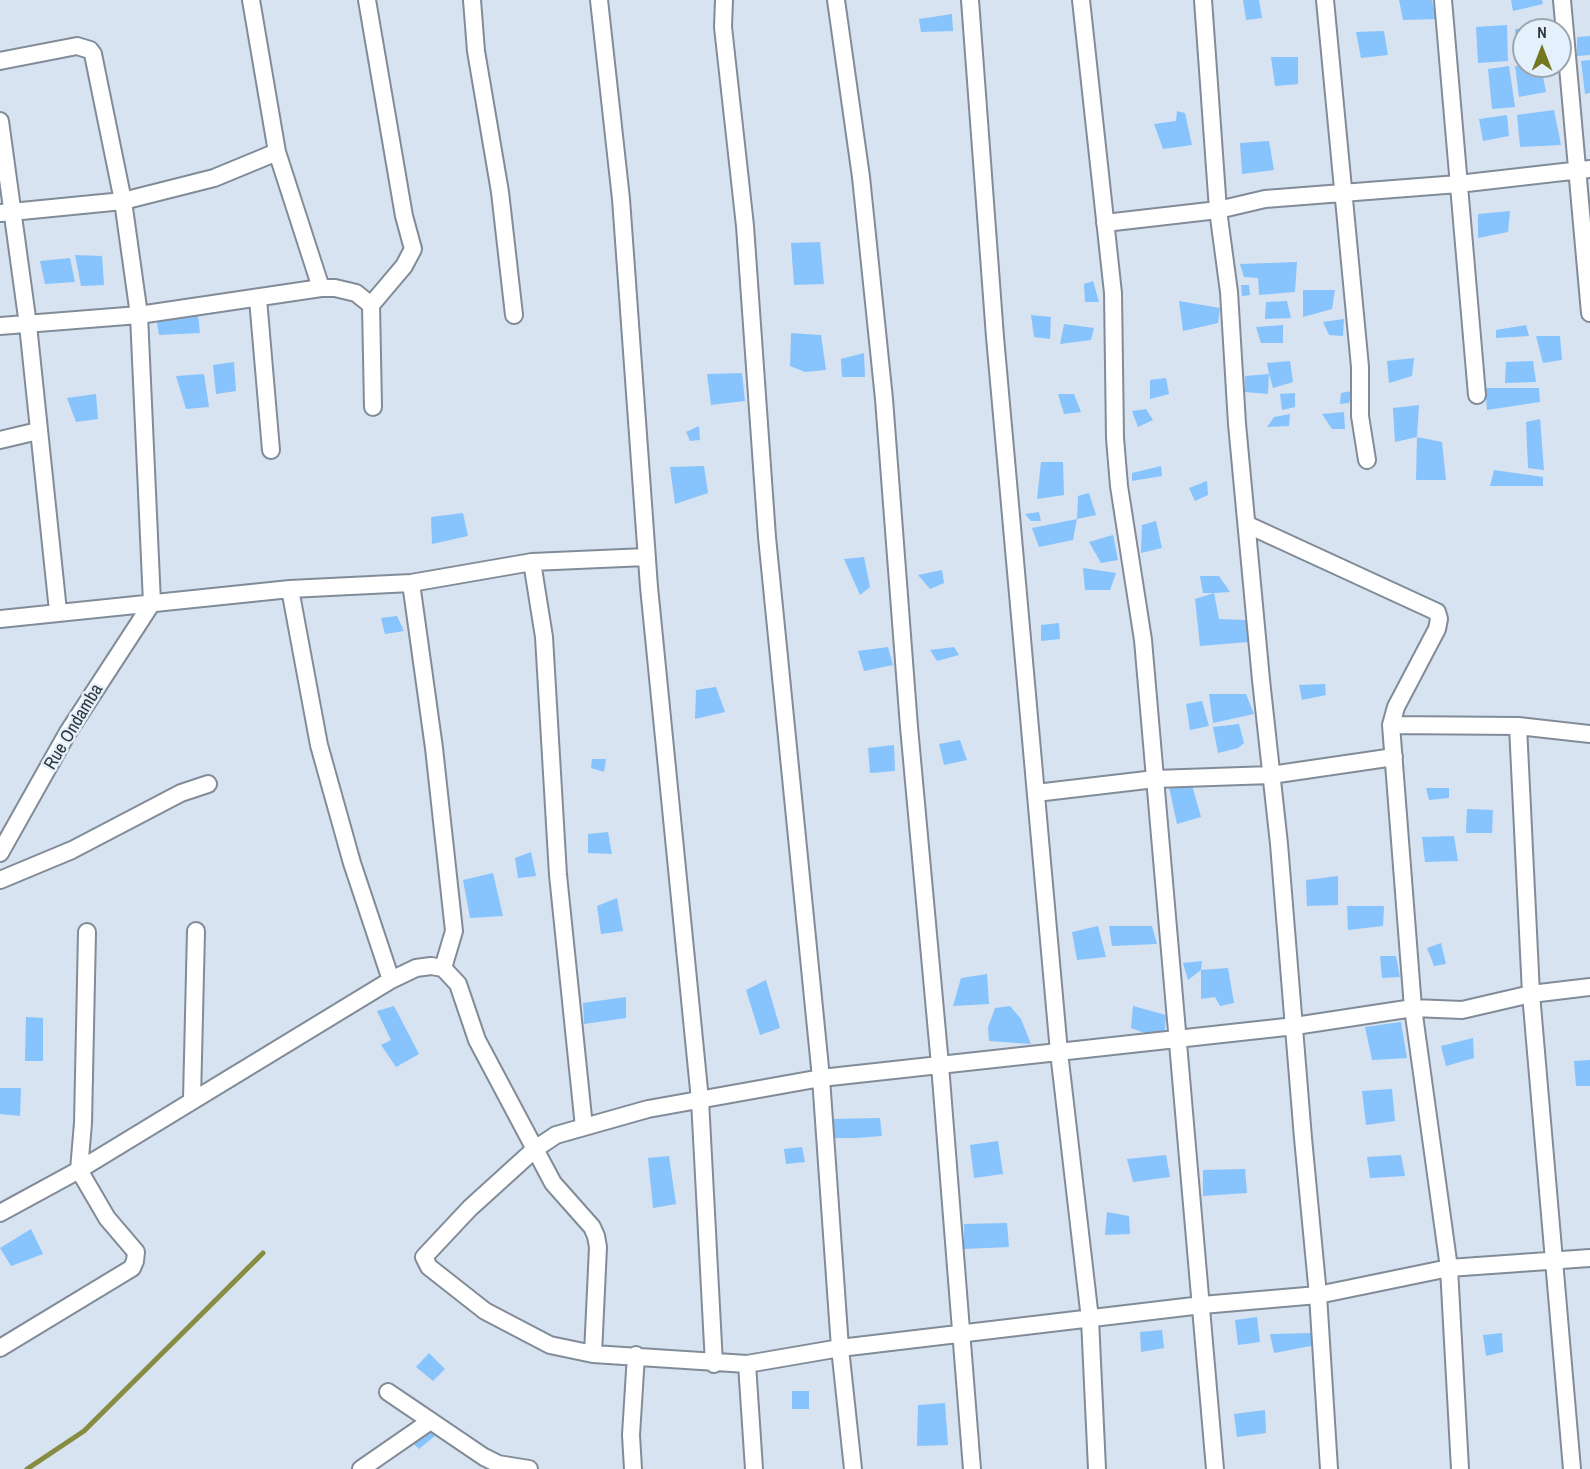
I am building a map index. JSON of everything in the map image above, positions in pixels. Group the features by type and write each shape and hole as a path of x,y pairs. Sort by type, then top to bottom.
{"street":[{"path":"251,0 277,152 321,288"},
{"path":"367,0 404,216 412,249 404,266 371,305 373,407"},
{"path":"472,0 476,51 500,192 514,315"},
{"path":"599,0 621,199 646,557 700,1100 714,1364"},
{"path":"724,0 723,27 745,226 767,537 820,1078 840,1348 853,1469"},
{"path":"836,0 861,177 884,399 909,727 963,1333 972,1469"},
{"path":"970,0 995,337 1059,1052 1090,1319 1097,1469"},
{"path":"1081,0 1113,293 1115,438 1119,486 1143,640 1215,1469"},
{"path":"1203,0 1218,210 1229,292 1318,1295 1329,1469"},
{"path":"1325,0 1366,460"},
{"path":"1443,0 1477,395"},
{"path":"1562,0 1584,170 1590,313"},
{"path":"0,61 77,46 90,50 95,61 123,201 139,315 152,603"},
{"path":"0,121 6,213 28,325 58,611"},
{"path":"6,213 123,201 214,178 277,152"},
{"path":"1105,223 1218,210 1265,199 1458,184 1584,170"},
{"path":"0,326 139,315 321,288 335,288 356,293 371,305"},
{"path":"258,299 271,450"},
{"path":"0,440 38,431"},
{"path":"1248,525 1437,612 1437,628 1396,707 1391,725 1413,1008 1449,1268 1460,1469"},
{"path":"0,619 58,611 290,589 411,583 532,562 646,557"},
{"path":"532,562 544,637 558,875 584,1127"},
{"path":"411,583 434,748 454,931 443,968"},
{"path":"290,589 319,745 352,863 391,980"},
{"name":"Rue Ondamba","path":"0,853 68,732 152,603"},
{"path":"1391,725 1518,726 1590,734"},
{"path":"1518,726 1532,994 1572,1469"},
{"path":"1036,793 1155,779 1271,775 1394,757"},
{"path":"0,880 72,850 181,793 208,784"},
{"path":"192,1099 196,931"},
{"path":"0,1348 132,1268 135,1261 136,1252 107,1218 79,1170 83,1123 87,932"},
{"path":"0,1213 79,1170 192,1099 391,980 416,968 431,966 443,968 458,984 477,1041 553,1184 592,1227 596,1236 598,1247 593,1354"},
{"path":"1590,987 1532,994 1462,1010 1413,1008 1294,1026 820,1078 648,1109 556,1135 536,1149 470,1208 424,1257 429,1267 505,1323 550,1345 593,1354 636,1355 714,1364 747,1364 840,1348 963,1333 1202,1305 1318,1295 1449,1268 1590,1258"},
{"path":"633,1469 631,1435 636,1355"},
{"path":"747,1364 754,1469"},
{"path":"388,1392 429,1422 484,1457 498,1464 529,1469"},
{"path":"361,1469 429,1422"}],"building":[{"path":"1243,0 1259,0 1262,18 1246,20"},
{"path":"1399,0 1432,0 1436,19 1403,20"},
{"path":"1511,0 1542,0 1543,4 1513,11"},
{"path":"952,14 953,31 921,32 919,19"},
{"path":"1507,25 1508,61 1478,63 1476,27"},
{"path":"1384,31 1388,55 1361,58 1356,32"},
{"path":"1590,36 1590,55 1577,56 1577,37"},
{"path":"1271,57 1298,57 1298,84 1275,86"},
{"path":"1590,60 1590,93 1585,94 1581,61"},
{"path":"1509,66 1515,107 1492,109 1488,69"},
{"path":"1517,78 1543,78 1546,92 1519,97"},
{"path":"1554,110 1561,145 1520,147 1517,115"},
{"path":"1177,111 1185,113 1192,145 1163,149 1154,124 1176,121"},
{"path":"1507,115 1509,136 1483,141 1479,119"},
{"path":"1269,141 1274,170 1242,174 1240,143"},
{"path":"1510,211 1508,232 1478,238 1478,214"},
{"path":"820,242 824,284 794,285 791,243"},
{"path":"75,255 102,256 104,285 81,286"},
{"path":"70,258 75,282 45,284 40,261"},
{"path":"1297,262 1295,292 1259,295 1258,278 1244,277 1240,264"},
{"path":"1093,281 1099,302 1085,302 1084,284"},
{"path":"1241,285 1249,285 1250,295 1242,296"},
{"path":"1303,290 1335,290 1332,309 1303,317"},
{"path":"1179,301 1220,308 1218,323 1183,331"},
{"path":"1287,301 1291,318 1265,319 1266,302"},
{"path":"198,314 200,333 159,335 156,317"},
{"path":"1031,315 1051,317 1050,339 1034,337"},
{"path":"1344,319 1343,336 1329,335 1323,322"},
{"path":"1064,324 1094,328 1091,340 1060,344"},
{"path":"1283,325 1283,343 1261,343 1256,327"},
{"path":"1526,325 1529,336 1496,338 1496,330"},
{"path":"791,333 821,335 826,370 805,372 790,366"},
{"path":"1536,336 1560,336 1562,360 1543,363"},
{"path":"864,353 865,377 842,377 841,359"},
{"path":"1414,358 1412,376 1389,383 1387,361"},
{"path":"1290,361 1293,382 1273,388 1267,363"},
{"path":"1533,361 1536,382 1505,383 1506,362"},
{"path":"234,362 236,391 216,394 213,365"},
{"path":"742,373 745,401 711,405 707,374"},
{"path":"204,374 209,407 186,409 176,376"},
{"path":"1269,374 1268,394 1245,392 1245,376"},
{"path":"1166,378 1169,394 1150,399 1150,380"},
{"path":"1485,388 1539,388 1540,402 1487,410"},
{"path":"1352,391 1349,403 1340,404 1341,393"},
{"path":"1295,393 1295,407 1282,410 1280,394"},
{"path":"96,394 98,419 76,422 67,398"},
{"path":"1058,394 1074,394 1081,412 1064,414"},
{"path":"1419,405 1417,437 1395,442 1393,408"},
{"path":"1146,409 1153,420 1138,427 1132,411"},
{"path":"1344,412 1345,429 1332,429 1322,414"},
{"path":"1290,414 1289,426 1267,427 1274,417"},
{"path":"1540,419 1544,470 1528,468 1526,422"},
{"path":"699,426 700,440 690,441 686,432"},
{"path":"1417,437 1442,442 1446,480 1416,480"},
{"path":"1041,462 1063,462 1064,495 1037,499"},
{"path":"704,466 708,493 675,504 670,467"},
{"path":"1161,466 1162,476 1132,481 1132,473"},
{"path":"1494,470 1543,477 1543,486 1490,486"},
{"path":"1207,481 1208,495 1195,501 1189,488"},
{"path":"1089,493 1096,515 1077,519 1078,496"},
{"path":"1039,512 1041,521 1031,521 1025,514"},
{"path":"463,513 468,536 432,544 431,517"},
{"path":"1077,519 1073,540 1039,547 1032,528"},
{"path":"1156,521 1162,548 1141,553 1142,525"},
{"path":"1113,535 1118,560 1101,563 1089,542"},
{"path":"864,557 870,587 860,595 844,559"},
{"path":"1083,568 1116,573 1110,590 1085,590"},
{"path":"942,570 944,583 930,589 918,575"},
{"path":"1200,576 1219,576 1230,592 1203,593"},
{"path":"1214,593 1219,619 1246,620 1248,642 1200,646 1195,599"},
{"path":"397,616 404,631 385,634 381,618"},
{"path":"1059,623 1060,639 1041,641 1041,625"},
{"path":"888,647 893,665 864,671 858,651"},
{"path":"954,647 959,655 937,661 930,650"},
{"path":"1325,684 1326,695 1302,700 1299,685"},
{"path":"716,687 725,712 695,719 696,690"},
{"path":"1209,694 1246,694 1254,714 1213,723"},
{"path":"1202,701 1209,726 1190,730 1186,704"},
{"path":"1239,724 1244,743 1238,748 1218,753 1213,727"},
{"path":"960,740 967,760 944,765 939,744"},
{"path":"894,745 895,771 870,773 868,748"},
{"path":"592,759 606,759 604,772 591,768"},
{"path":"1167,778 1190,778 1201,817 1177,824"},
{"path":"1426,788 1449,788 1449,798 1429,800"},
{"path":"1467,809 1493,810 1492,833 1466,833"},
{"path":"608,832 612,854 588,853 588,834"},
{"path":"1454,836 1458,861 1425,862 1422,837"},
{"path":"531,852 536,876 518,878 515,858"},
{"path":"493,873 503,916 470,918 463,880"},
{"path":"1338,876 1338,905 1307,906 1306,880"},
{"path":"617,898 623,931 601,934 597,906"},
{"path":"1347,906 1384,906 1383,926 1348,930"},
{"path":"1098,926 1106,957 1077,960 1072,932"},
{"path":"1109,926 1152,926 1157,944 1112,946"},
{"path":"1441,943 1446,964 1434,966 1427,948"},
{"path":"1380,956 1396,956 1400,977 1382,978"},
{"path":"1202,961 1201,970 1188,980 1183,963"},
{"path":"1228,968 1234,1003 1220,1006 1215,997 1201,999 1201,970"},
{"path":"987,974 989,1004 953,1006 961,978"},
{"path":"766,980 780,1028 760,1035 746,990"},
{"path":"626,997 626,1018 584,1024 583,1003"},
{"path":"394,1006 419,1054 396,1067 381,1045 391,1040 377,1011"},
{"path":"1010,1006 1021,1019 1031,1044 989,1041 988,1027 995,1008"},
{"path":"1133,1006 1166,1015 1164,1040 1131,1028"},
{"path":"26,1017 43,1018 43,1061 25,1061"},
{"path":"1401,1022 1407,1058 1372,1060 1365,1027"},
{"path":"1473,1038 1474,1058 1446,1066 1441,1046"},
{"path":"1590,1060 1590,1086 1576,1086 1574,1061"},
{"path":"0,1088 21,1088 20,1116 0,1114"},
{"path":"1392,1089 1395,1121 1366,1125 1362,1091"},
{"path":"880,1118 882,1136 856,1138 835,1138 829,1119"},
{"path":"998,1141 1003,1174 974,1178 970,1145"},
{"path":"802,1147 805,1162 786,1164 784,1149"},
{"path":"1166,1155 1170,1177 1133,1182 1127,1159"},
{"path":"1401,1155 1405,1176 1370,1178 1367,1157"},
{"path":"669,1156 676,1204 653,1208 648,1158"},
{"path":"1245,1169 1247,1193 1203,1196 1203,1170"},
{"path":"1107,1212 1129,1216 1130,1234 1105,1235"},
{"path":"1007,1223 1009,1247 964,1249 964,1224"},
{"path":"31,1229 43,1254 11,1266 0,1248"},
{"path":"1257,1317 1260,1342 1238,1345 1235,1320"},
{"path":"1162,1330 1164,1348 1141,1352 1140,1332"},
{"path":"1311,1333 1311,1346 1274,1353 1270,1334"},
{"path":"1502,1333 1503,1352 1486,1356 1483,1335"},
{"path":"429,1353 445,1369 433,1381 416,1367"},
{"path":"792,1391 809,1391 809,1409 792,1409"},
{"path":"945,1403 948,1445 917,1446 918,1405"},
{"path":"1265,1410 1266,1433 1237,1437 1234,1414"},
{"path":"429,1422 436,1435 419,1449 407,1437"}],"waterway":[{"path":"27,1469 84,1431 263,1253"}]}
